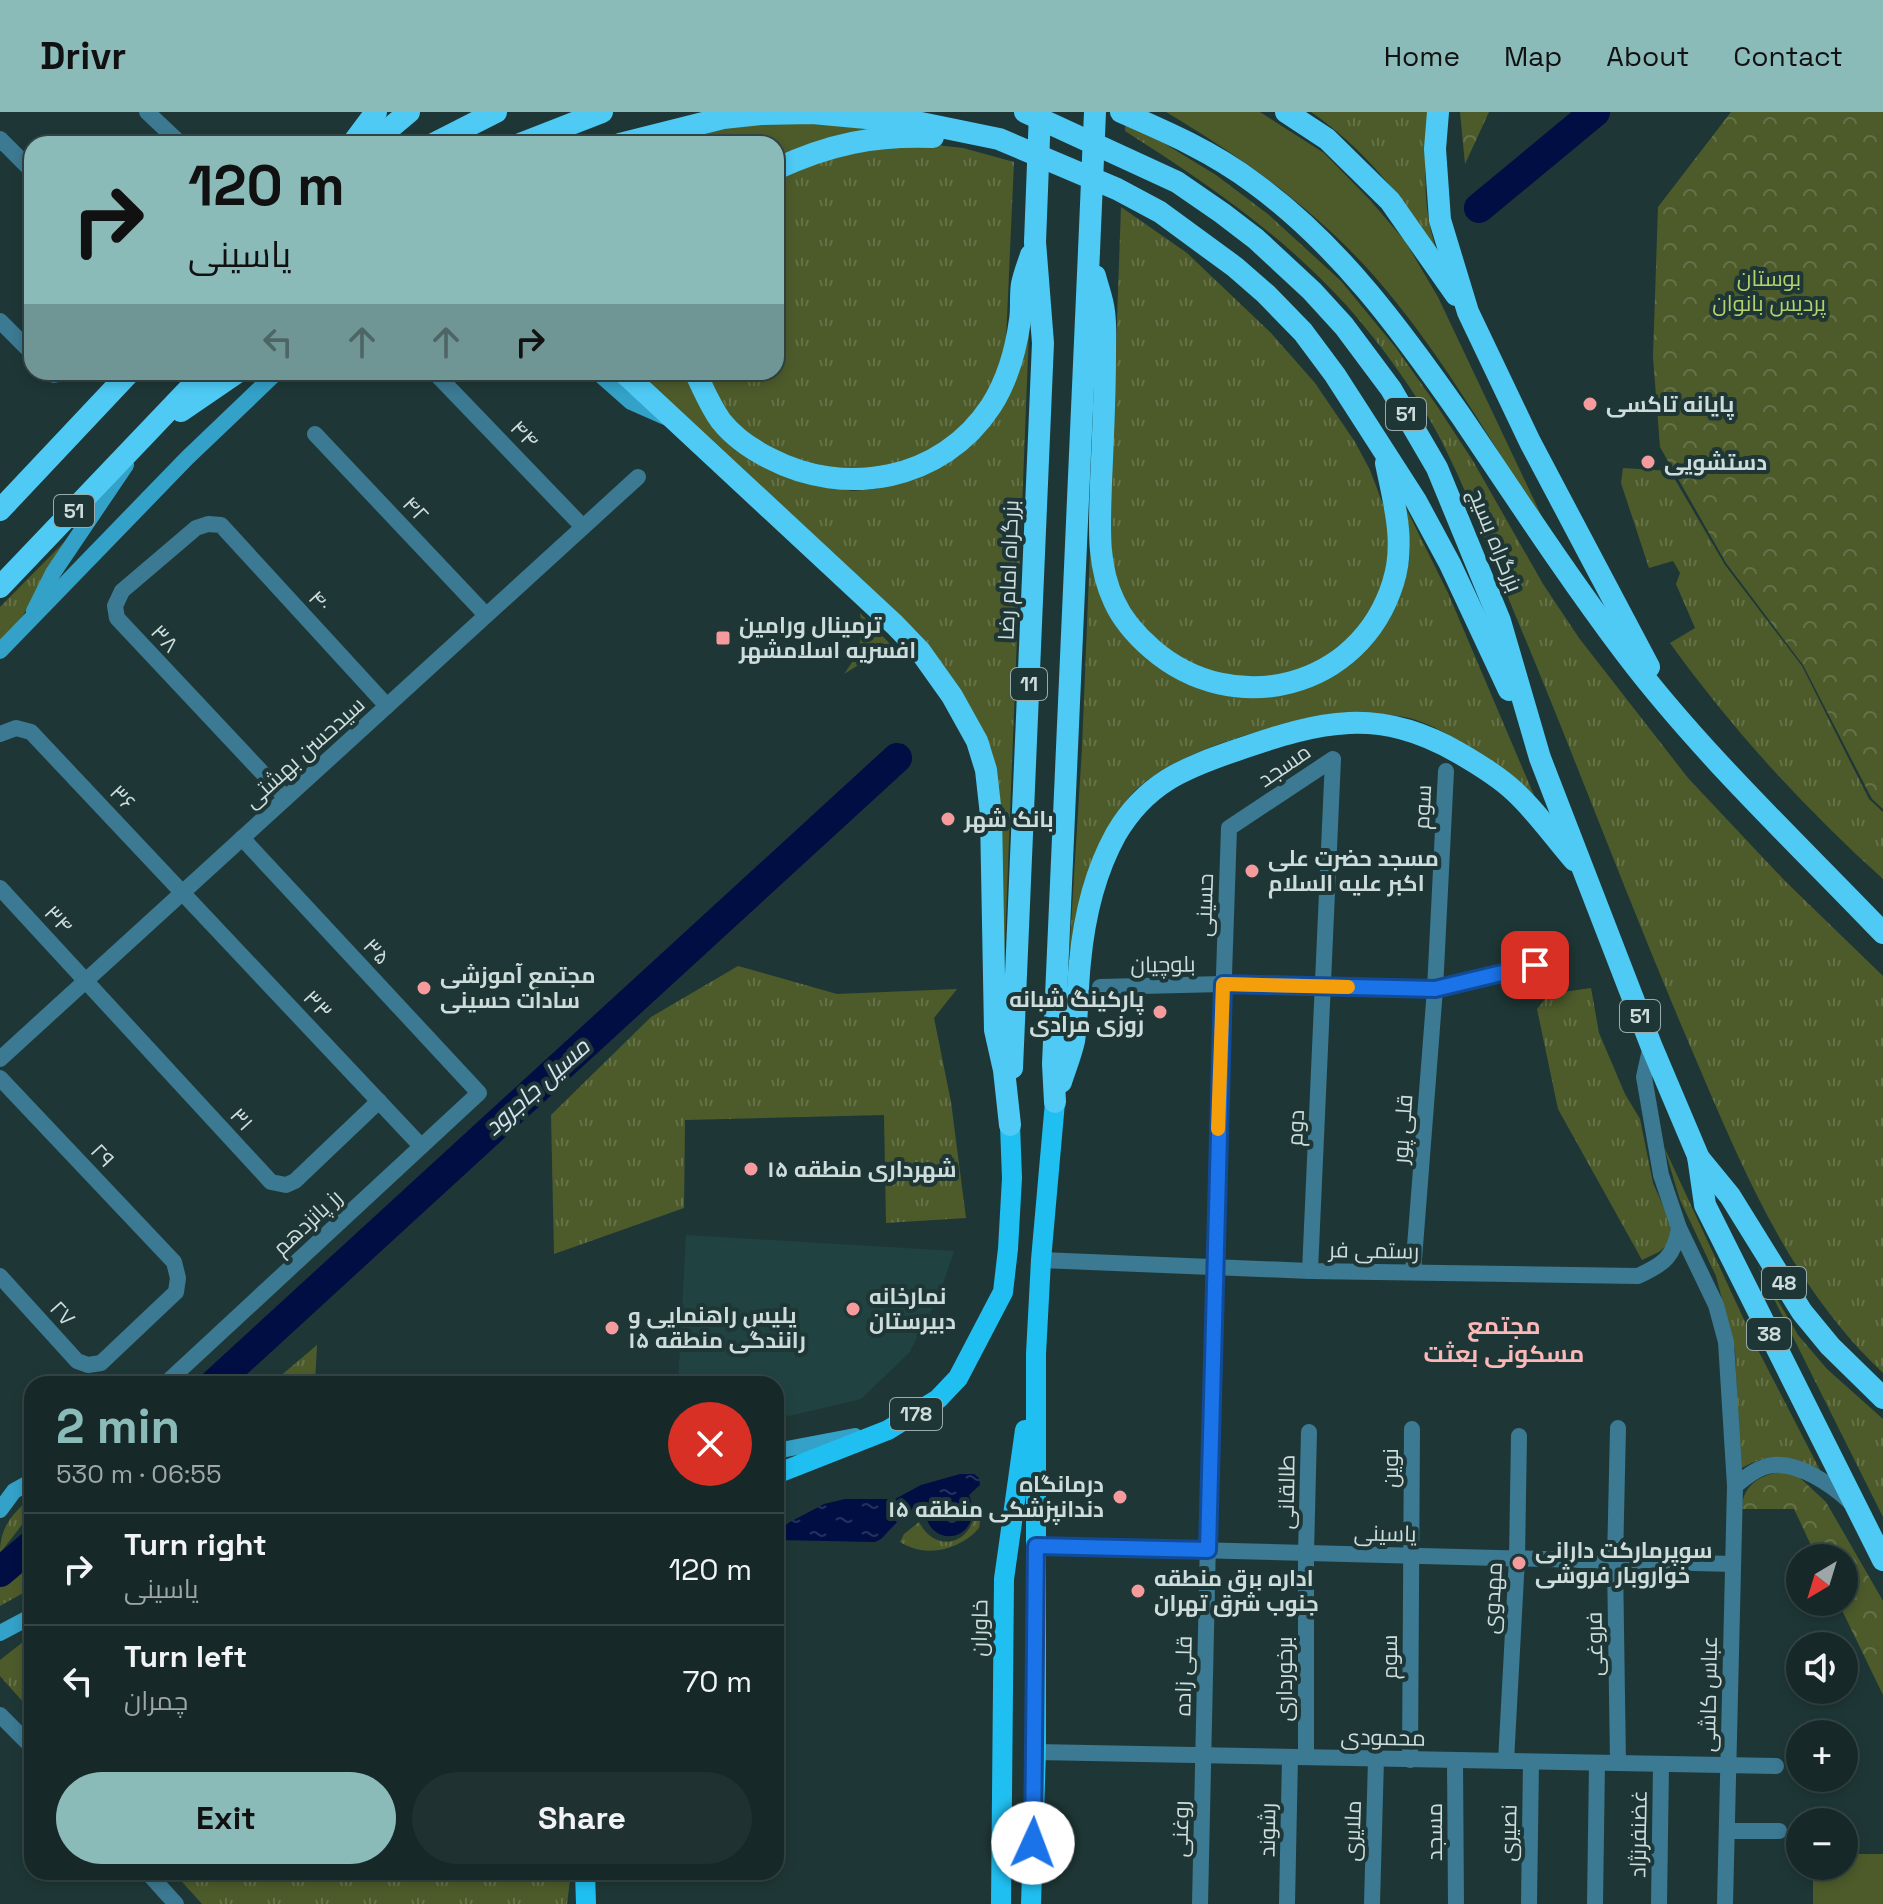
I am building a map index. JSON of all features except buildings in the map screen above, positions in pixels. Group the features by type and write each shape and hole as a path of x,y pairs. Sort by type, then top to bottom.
{"highway":[{"path":"358,136 376,112"},
{"path":"380,136 409,112"},
{"path":"449,136 496,112"},
{"path":"540,136 602,112"},
{"name":"بزرگراه بسیج","path":"1025,112 1177,182 1222,213 1284,264 1344,326 1391,389 1424,442 1451,496 1500,621 1540,758 1651,1045 1698,1156"},
{"name":"بزرگراه امام رضا","path":"1010,1125 1043,343 1035,242 1040,112"},
{"name":"11","path":"1055,1102 1054,1048 1095,112"},
{"name":"بزرگراه بسیج","path":"1121,112 1194,144 1254,183 1304,224 1344,264 1388,313 1571,579 1676,717 1883,933"},
{"path":"1286,112 1327,139 1390,201 1468,312"},
{"path":"1438,112 1435,149 1440,220 1468,312 1530,442 1676,717"},
{"path":"652,136 723,118 812,113 921,123 999,139 1117,189 1160,212 1235,267 1303,332 1335,375 1416,501 1450,564 1540,758"},
{"path":"784,166 826,149 872,138 999,139"},
{"path":"699,380 721,421 742,441 760,454 798,471 827,479 855,481 882,477 928,462 953,447 971,430 1004,384 1021,320 1022,283 1035,242"},
{"path":"1089,251 1104,312 1105,387 1099,553 1114,601 1141,640 1164,659 1203,681 1224,686 1268,688 1307,678 1333,664 1354,647 1383,607 1393,583 1399,552 1398,524 1383,450"},
{"name":"51","path":"0,510 122,380"},
{"name":"51","path":"0,587 198,380"},
{"path":"147,434 226,380"},
{"path":"632,380 920,651 952,696 977,741 986,770 991,815 995,1030 1004,1070 1010,1125"},
{"path":"1055,1102 1074,1042 1085,925 1101,866 1115,836 1137,804 1163,782 1185,769 1306,729 1363,722 1393,724 1443,744 1488,770 1513,790 1586,875"},
{"name":"48","path":"1698,1156 1730,1196 1802,1312 1830,1346 1883,1398"},
{"name":"38","path":"1698,1156 1705,1205 1883,1560"}],"main road":[{"path":"0,651 187,458 269,380"},
{"path":"606,380 631,402 678,422"},
{"path":"28,623 53,573 147,434"},
{"name":"خاوران","path":"1031,1904 1036,1752 1036,1354 1055,1102"},
{"name":"178","path":"784,1471 888,1430 938,1399 958,1378 1003,1292 1012,1178 1010,1125"},
{"name":"خاوران","path":"1001,1904 1004,1579 1036,1354"},
{"path":"784,1450 888,1430"},
{"path":"0,1510 14,1491 24,1485"},
{"path":"0,1633 24,1620"},
{"path":"585,1880 586,1904"}],"street":[{"path":"147,112 172,136"},
{"path":"0,139 24,163"},
{"path":"0,321 24,345"},
{"name":"۴۴","path":"442,380 583,527"},
{"name":"۴۲","path":"315,434 486,615"},
{"name":"سیدحسن بهشتی","path":"0,1059 638,477"},
{"name":"۳۸","path":"221,525 208,524 196,528 122,591 115,606 117,618 286,798"},
{"name":"۴۰","path":"221,525 387,706"},
{"name":"۳۶","path":"0,734 16,728 31,732 183,892"},
{"name":"مسجد","path":"1229,828 1333,759 1324,987"},
{"name":"سوم","path":"1435,989 1446,771"},
{"name":"حسینی","path":"1214,1268 1229,828"},
{"name":"۳۵","path":"242,838 479,1093"},
{"name":"۳۴","path":"0,888 86,981"},
{"name":"۳۳","path":"183,892 421,1146"},
{"name":"بلوچیان","path":"1100,987 1223,984 1435,989 1560,960"},
{"name":"۳۱","path":"86,981 271,1182 286,1185 295,1181 379,1101"},
{"name":"دوم","path":"1310,1271 1324,987"},
{"name":"قلی پور","path":"1413,1272 1435,989"},
{"name":"عباس کاشی","path":"1651,1045 1644,1077 1661,1175 1679,1228 1716,1305 1726,1342 1735,1486 1725,1904"},
{"name":"۲۹","path":"0,1078 174,1262 178,1278 176,1292 101,1363"},
{"name":"رز پانزدهم","path":"174,1376 479,1093"},
{"name":"رستمی فر","path":"1041,1260 1310,1271 1638,1276 1667,1260 1676,1246 1679,1228"},
{"name":"قلی زاده","path":"1203,1755 1214,1268"},
{"name":"۲۷","path":"0,1276 77,1361 88,1365 101,1363"},
{"name":"فروغی","path":"1618,1428 1615,1561 1618,1763"},
{"name":"نوین","path":"1412,1429 1412,1556"},
{"name":"طالقانی","path":"1306,1553 1309,1432"},
{"name":"مهدوی","path":"1506,1761 1517,1558 1519,1436"},
{"path":"1735,1486 1749,1474 1765,1467 1784,1466 1803,1471 1837,1490 1856,1508"},
{"name":"یاسینی","path":"1036,1546 1733,1564"},
{"name":"برخورداری","path":"1298,1757 1306,1553"},
{"name":"سوم","path":"1410,1760 1412,1556"},
{"path":"0,1715 24,1739"},
{"name":"محمودی","path":"1036,1752 1776,1766"},
{"name":"روغنی","path":"1200,1904 1203,1755"},
{"name":"رشوند","path":"1287,1904 1298,1757"},
{"name":"ملایری","path":"1372,1904 1376,1759"},
{"name":"مسجد","path":"1455,1760 1456,1904"},
{"name":"نصیری","path":"1529,1904 1531,1762"},
{"path":"1595,1904 1597,1763"},
{"name":"غضنفرنژاد","path":"1659,1904 1661,1765"},
{"path":"1727,1831 1779,1831"},
{"path":"154,1880 176,1904"}],"shaded area":[{"path":"686,1235 954,1251 939,1296 909,1353 861,1399 784,1416 784,1376 678,1376"}],"green space":[{"path":"1166,112 1260,112 1324,153 1370,200 1405,241 1438,297 1552,538 1447,371 1375,277 1328,229 1277,186"},
{"path":"1311,112 1428,112 1426,200 1437,251 1381,175 1349,142"},
{"path":"1460,112 1489,112 1465,164"},
{"name":"بوستان پردیس بانوان","path":"1731,112 1883,112 1883,809 1872,799 1803,665 1726,563 1660,447 1653,357 1658,207"},
{"path":"1126,120 1216,175 1269,215 1341,281 1396,348 1437,406 1473,461 1543,584 1579,638 1688,778 1786,882 1883,976 1883,1373 1850,1339 1821,1302 1795,1264 1751,1183 1671,1000 1470,504 1421,405 1373,337 1322,280 1242,211 1125,131"},
{"path":"756,122 890,127 833,137 784,157 784,136 685,136"},
{"path":"927,144 963,148 1014,162 1006,340 988,390 958,430 938,445 916,457 864,472 800,460 769,447 735,422 708,380 784,380 784,176 843,152"},
{"path":"1121,207 1187,253 1271,333 1315,383 1370,470 1385,510 1390,539 1385,580 1362,628 1315,664 1265,679 1204,672 1143,632 1118,588 1109,548"},
{"path":"1029,330 1004,967 977,719 729,457 738,447 777,473 817,486 853,491 903,482 942,463"},
{"path":"643,380 692,380 738,447 729,457"},
{"path":"1094,451 1096,565 1131,640 1257,695 1384,626 1405,581 1410,556 1402,500 1448,593 1539,807 1466,746 1416,720 1387,715 1349,715 1263,730 1181,760 1149,779 1128,799 1085,890 1069,957 1082,748"},
{"path":"1623,468 1670,471 1725,565 1802,666 1869,799 1883,812 1883,879 1770,767 1670,643 1695,628 1676,584 1680,573 1673,561 1649,568 1621,483"},
{"path":"83,523 18,623 0,641 0,607"},
{"path":"860,613 899,653 870,658 844,674 859,646"},
{"path":"738,966 837,994 957,989 934,1018 951,1102 966,1218 886,1223 884,1115 685,1120 684,1208 554,1254 551,1115 651,1017"},
{"path":"1591,988 1599,1033 1625,1094 1640,1119 1653,1183 1671,1224 1669,1243 1642,1260 1558,1109 1537,1009 1549,994"},
{"path":"1664,1147 1759,1352 1822,1474 1781,1458 1763,1459 1740,1469 1735,1350 1716,1276 1680,1200"},
{"path":"1757,1265 1798,1335 1827,1369 1883,1419 1883,1517"},
{"path":"317,1345 315,1376 280,1376"},
{"path":"1778,1472 1798,1476 1826,1502 1850,1544 1810,1544 1794,1509 1742,1509 1748,1489 1764,1477"},
{"path":"24,1503 24,1522 0,1553 2,1535"},
{"path":"975,1508 982,1508 979,1528 952,1547 920,1550 900,1542 904,1534 919,1522 935,1539 953,1541 968,1530"},
{"path":"1858,1558 1883,1601 1883,1695 1858,1643 1858,1632 1853,1632 1845,1616 1858,1616"},
{"path":"24,1571 24,1592 0,1606 0,1584"},
{"path":"24,1641 24,1703 0,1676 0,1660"},
{"path":"1858,1854 1883,1854 1883,1904 1813,1904 1813,1880 1858,1880"},
{"path":"180,1880 570,1880 567,1904 202,1904"}],"water":[{"path":"960,1474 974,1474 979,1478 980,1485 969,1495 972,1511 970,1523 963,1532 953,1536 933,1530 926,1518 924,1501 875,1542 784,1540 784,1527 788,1523 824,1504 845,1499 895,1499 921,1485"}],"waterway":[{"name":"مسیل جاجرود","path":"1479,208 1595,112"},
{"name":"مسیل جاجرود","path":"223,1376 897,758"},
{"name":"مسیل جاجرود","path":"0,1572 24,1552"}],"slow traffic":[{"path":"1218,1129 1223,984 1348,987"}],"place":[{"name":"پایانه تاکسی","path":"1590,404"},
{"name":"دستشویی","path":"1648,462"},
{"name":"ترمینال ورامین افسریه اسلامشهر","path":"723,638"},
{"name":"بانک شهر","path":"948,819"},
{"name":"مسجد حضرت علی اکبر علیه السلام","path":"1252,871"},
{"name":"مجتمع آموزشی سادات حسینی","path":"424,988"},
{"name":"پارکینگ شبانه روزی مرادی","path":"1160,1012"},
{"name":"شهرداری منطقه ۱۵","path":"751,1169"},
{"name":"نمارخانه دبیرستان","path":"853,1309"},
{"name":"پلیس راهنمایی و رانندگی منطقه ۱۵","path":"612,1328"},
{"name":"درمانگاه دندانپزشکی منطقه ۱۵","path":"1120,1497"},
{"name":"سوپرمارکت دارانی خواروبار فروشی","path":"1519,1563"},
{"name":"اداره برق منطقه جنوب شرق تهران","path":"1138,1591"}],"district":[{"name":"مجتمع مسکونی بعثت","path":"1504,1340"}],"route":[{"path":"1033,1843 1036,1546 1208,1550 1223,984 1435,989 1535,965"}]}
